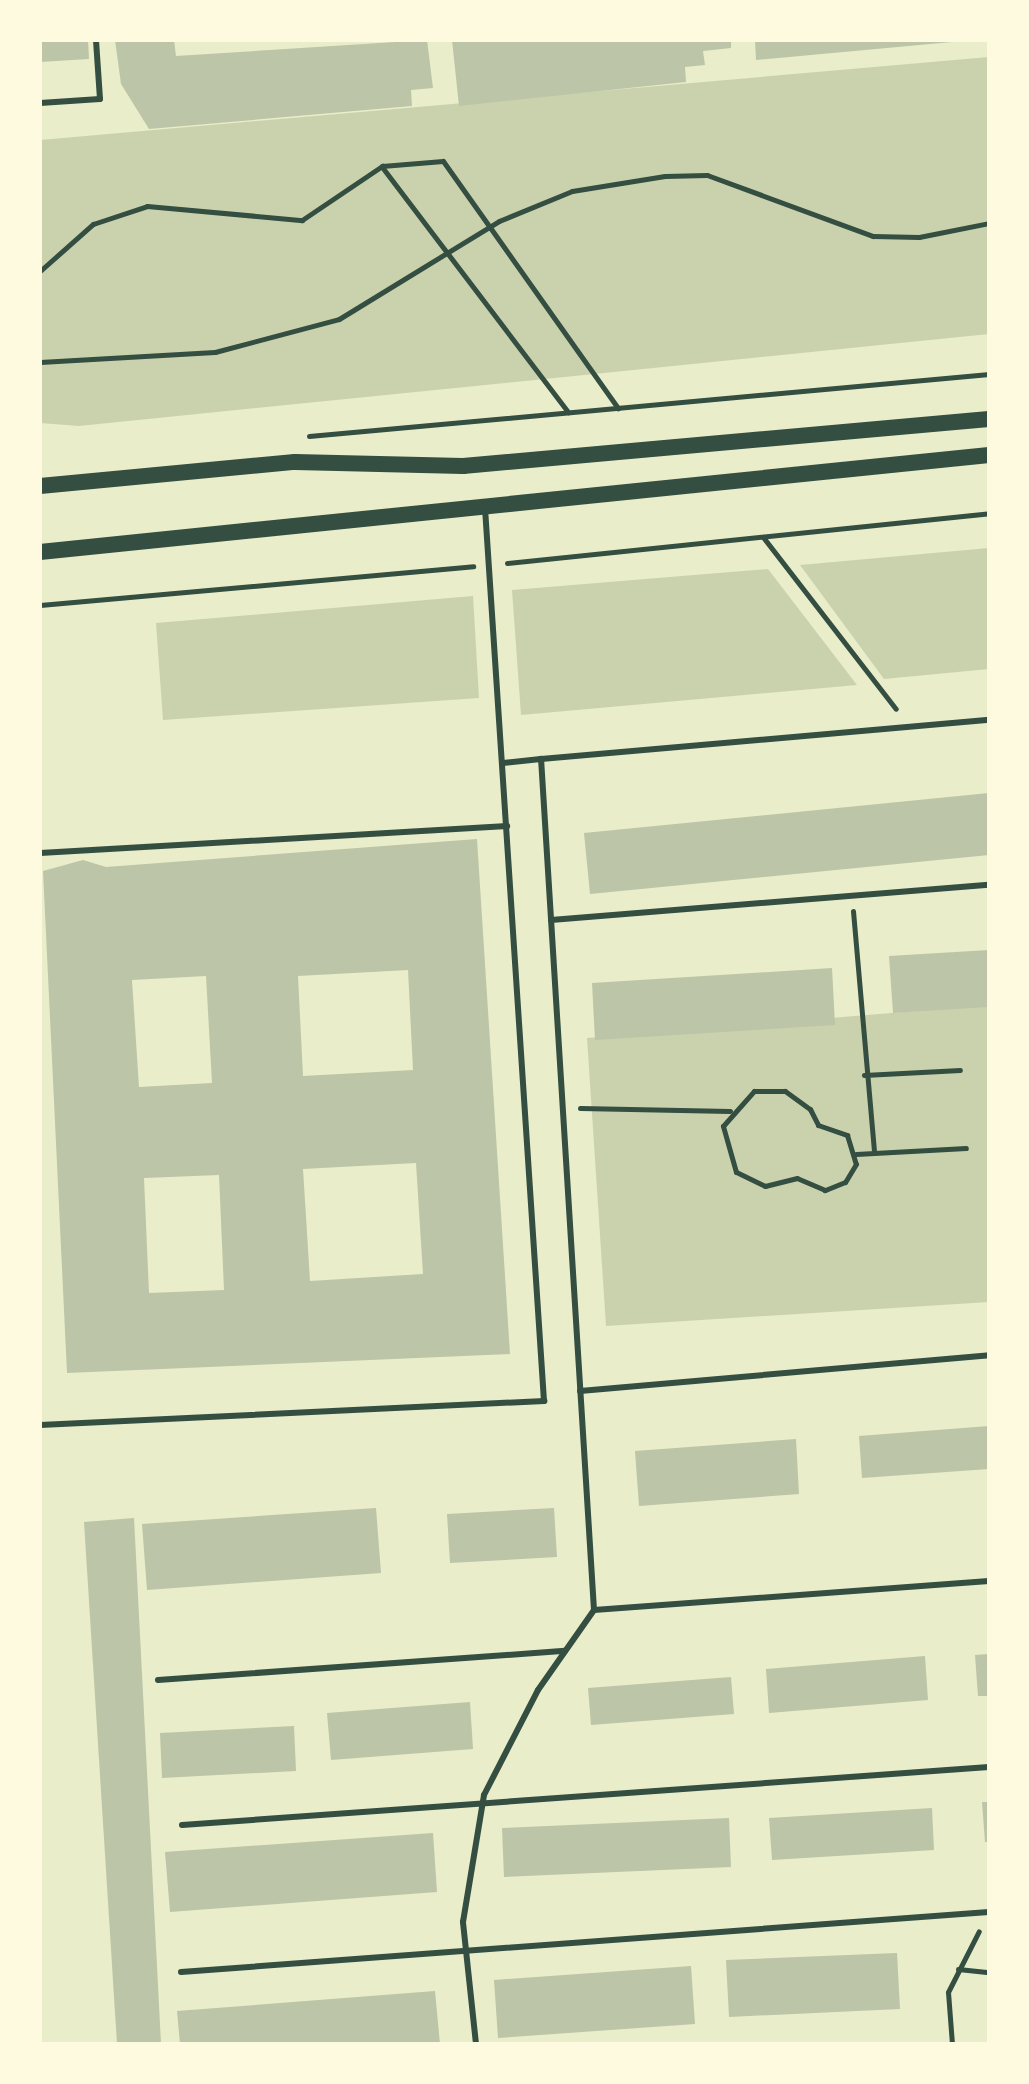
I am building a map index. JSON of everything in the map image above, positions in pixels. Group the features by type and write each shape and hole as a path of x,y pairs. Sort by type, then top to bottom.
{"main road":[{"path":"40,486 295,462 463,466 989,419"},
{"path":"40,552 989,455"}],"lane":[{"path":"40,103 100,99 96,40"},
{"path":"40,1425 544,1401 485,507"},
{"path":"503,763 989,720"},
{"path":"476,2044 463,1922 483,1803 565,1651 594,1610 541,759"},
{"path":"40,853 507,826"},
{"path":"551,920 989,885"},
{"path":"580,1391 989,1355"},
{"path":"594,1610 989,1581"},
{"path":"158,1680 565,1651"},
{"path":"182,1825 989,1767"},
{"path":"181,1972 989,1912"}],"path":[{"path":"40,271 93,224 147,206 302,220 382,166 443,161 618,408"},
{"path":"382,166 568,412"},
{"path":"40,362 215,352 339,319 489,227 572,191 707,175 873,236 919,237 989,223"},
{"path":"304,437 989,374"},
{"path":"40,605 489,564 989,513"},
{"path":"762,536 910,727"},
{"path":"852,896 864,1075 874,1153"},
{"path":"864,1075 960,1070"},
{"path":"754,1091 785,1091 810,1109 818,1125 847,1135 856,1154 852,1174 836,1188 815,1190 797,1178 781,1185 749,1181 736,1172 722,1142 730,1111 754,1091"},
{"path":"563,1108 730,1111"},
{"path":"856,1154 966,1148"},
{"path":"952,2044 947,2004 958,1969 983,1924"},
{"path":"958,1969 989,1972"}],"green space":[{"path":"989,57 989,334 79,426 40,423 40,140"},
{"path":"989,548 989,669 884,679 800,565"},
{"path":"768,569 857,685 521,715 512,590"},
{"path":"473,596 479,698 163,720 156,623"},
{"path":"989,1005 989,1302 606,1326 587,1038"}],"building":[{"path":"40,40 88,40 89,59 40,62"},
{"path":"115,40 174,40 176,56 427,40 433,88 411,90 412,106 149,129 121,84"},
{"path":"452,40 731,40 731,48 703,51 705,65 685,67 686,82 459,106"},
{"path":"755,40 952,40 952,42 756,60"},
{"path":"989,793 989,855 590,894 584,833"},
{"path":"477,839 510,1354 67,1373 43,871 83,860 106,867","holes":["408,970 413,1070 303,1076 298,976","206,976 212,1083 139,1087 132,980","416,1163 423,1274 310,1281 303,1169","219,1175 224,1290 149,1293 144,1178"]},
{"path":"989,950 989,1007 893,1013 889,956"},
{"path":"832,968 835,1025 595,1040 592,983"},
{"path":"989,1426 989,1469 862,1478 859,1436"},
{"path":"796,1439 799,1494 639,1506 635,1451"},
{"path":"376,1508 381,1573 147,1590 142,1524"},
{"path":"554,1508 557,1557 450,1563 447,1514"},
{"path":"134,1518 161,2044 117,2044 84,1522"},
{"path":"989,1654 989,1696 978,1696 975,1655"},
{"path":"925,1656 928,1700 769,1713 766,1669"},
{"path":"731,1677 734,1714 591,1725 588,1688"},
{"path":"470,1702 473,1749 331,1760 327,1713"},
{"path":"294,1726 296,1771 162,1778 160,1733"},
{"path":"982,1802 989,1802 989,1842 985,1842"},
{"path":"932,1808 934,1850 772,1860 769,1818"},
{"path":"729,1818 731,1867 504,1877 502,1828"},
{"path":"433,1833 437,1892 170,1912 165,1852"},
{"path":"897,1953 900,2009 729,2017 726,1960"},
{"path":"691,1966 695,2024 498,2038 494,1980"},
{"path":"435,1991 440,2044 180,2044 177,2011"}]}
